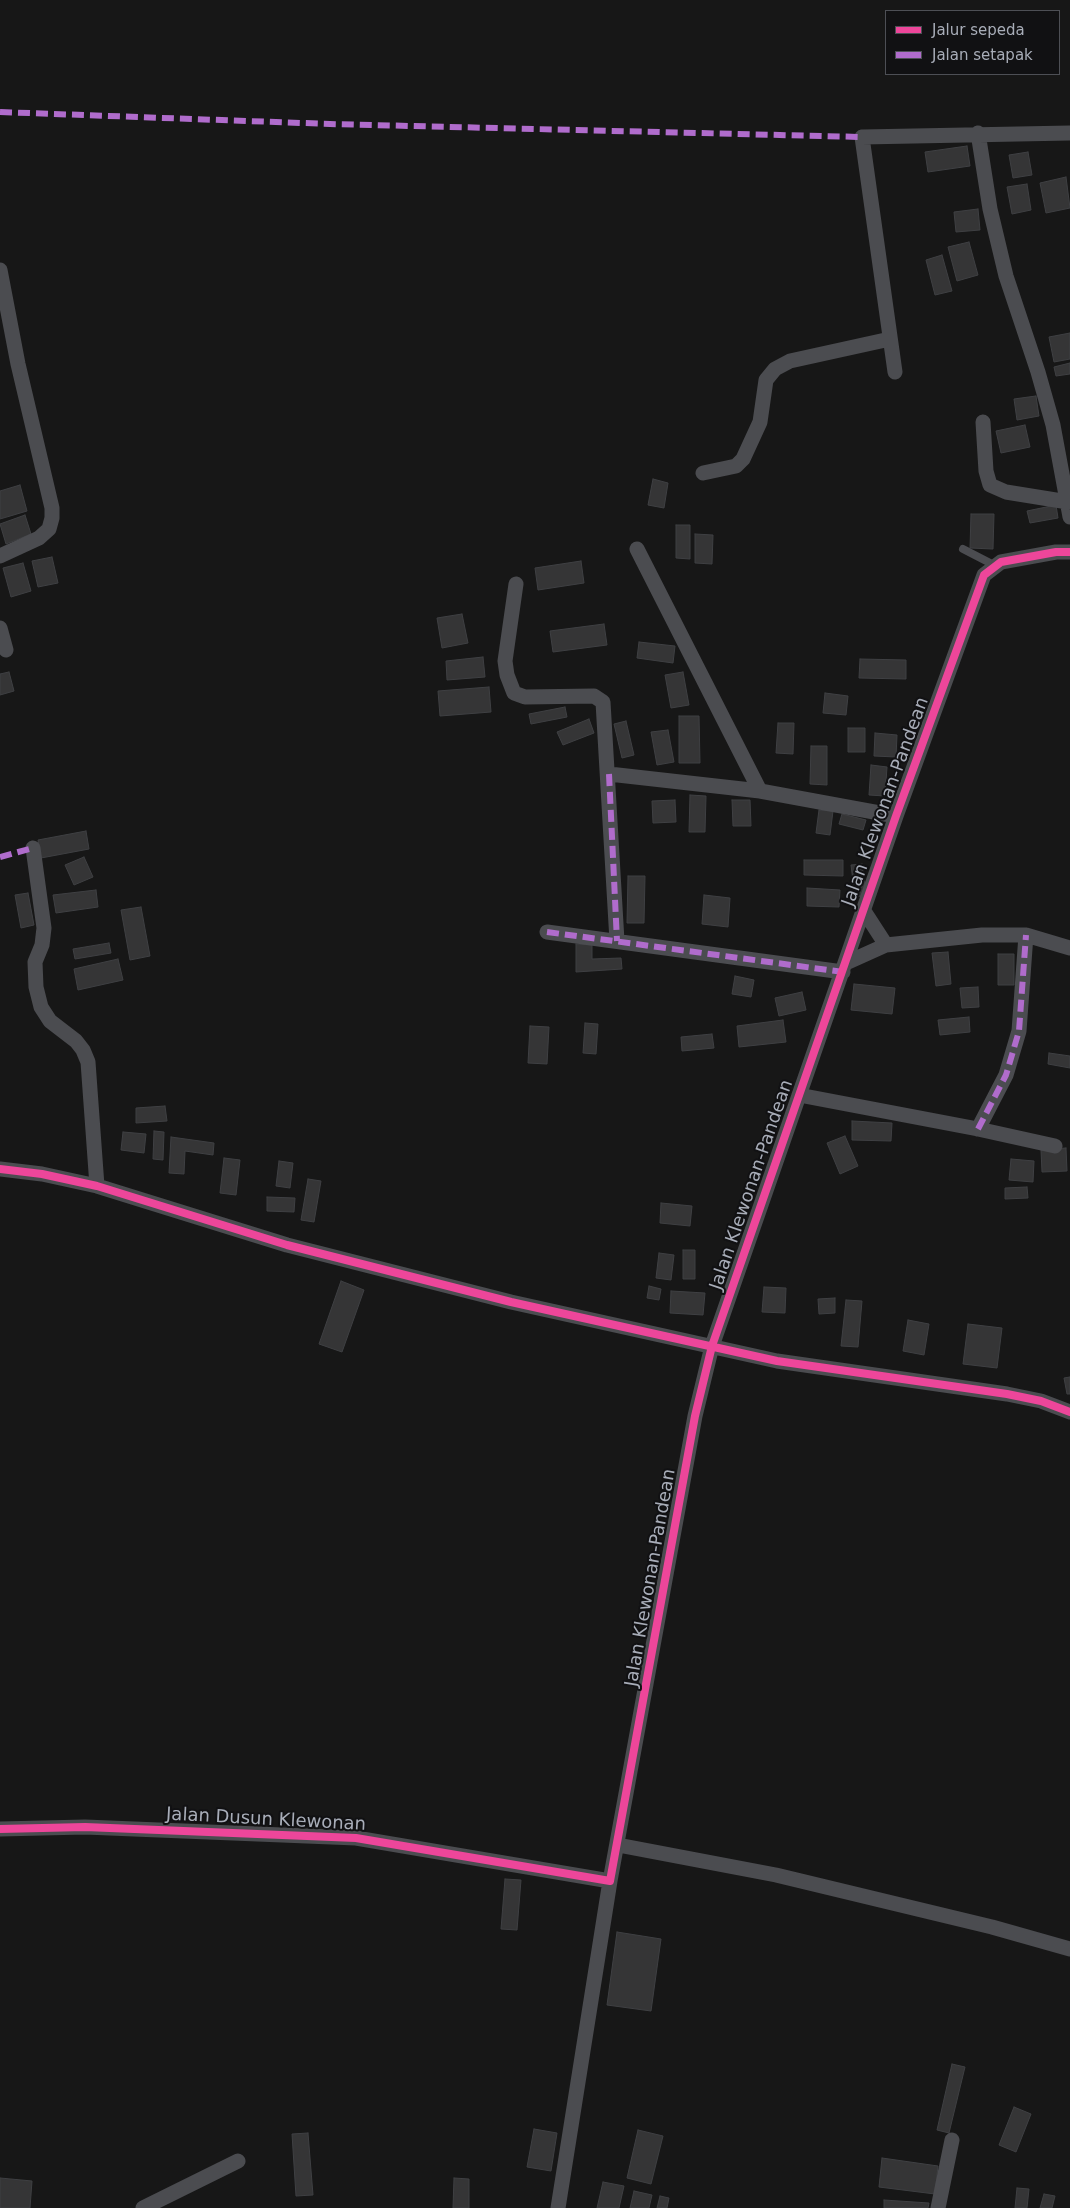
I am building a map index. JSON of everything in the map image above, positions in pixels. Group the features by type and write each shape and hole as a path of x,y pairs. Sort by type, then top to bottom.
{"street":[{"path":"895,372 862,137 978,133 1070,133"},
{"path":"978,133 992,219 1006,276 1050,415 1070,517"},
{"path":"0,270 18,364 52,508 49,529 39,538 0,556"},
{"path":"703,473 736,466 743,459 760,422 766,380 775,369 790,361 890,338"},
{"path":"984,422 986,471 990,485 1006,492 1068,502"},
{"path":"637,549 760,791"},
{"path":"998,564 1048,553 1070,552"},
{"name":"Jalan Klewonan-Pandean","path":"618,1845 694,1426 712,1346 896,816 984,575 998,564"},
{"path":"516,584 505,661 510,687 514,693 526,697 594,696 601,698 604,707 617,941"},
{"path":"0,628 6,650"},
{"path":"609,774 760,791 896,816"},
{"path":"33,848 44,928 42,944 35,962 36,987 41,1007 50,1021 76,1041 83,1050 88,1062 97,1186"},
{"path":"864,911 886,945"},
{"path":"547,932 844,967 886,945 982,935 1026,935 1070,948"},
{"path":"978,1129 1006,1075 1019,1031 1026,935"},
{"path":"799,1095 978,1129 1055,1146"},
{"path":"0,1169 42,1174 97,1186 287,1245 511,1302 777,1361 1007,1394 1041,1401 1070,1412"},
{"name":"Jalan Dusun Klewonan","path":"0,1830 85,1827 356,1838 610,1881"},
{"path":"558,2208 610,1881 618,1845 776,1875 992,1927 1070,1950"},
{"path":"938,2208 952,2140"},
{"path":"143,2208 238,2161"}],"lane":[{"path":"963,548 998,564"}],"building":[{"path":"967,146 970,166 928,172 925,152"},
{"path":"1028,152 1032,175 1013,178 1009,155"},
{"path":"1066,177 1070,208 1046,213 1040,183"},
{"path":"1027,184 1031,210 1012,214 1007,187"},
{"path":"978,209 980,230 956,232 954,212"},
{"path":"969,242 978,275 957,281 948,247"},
{"path":"942,255 952,291 935,295 926,260"},
{"path":"1070,333 1070,359 1054,362 1049,337"},
{"path":"1070,363 1070,374 1056,376 1054,367"},
{"path":"1036,396 1039,416 1017,420 1014,399"},
{"path":"1025,425 1030,447 1001,453 996,431"},
{"path":"653,479 668,483 664,508 648,505"},
{"path":"20,485 27,511 0,519 0,491"},
{"path":"1056,505 1058,518 1030,523 1027,511"},
{"path":"971,514 994,514 993,549 970,548"},
{"path":"25,515 31,534 6,544 0,524"},
{"path":"676,525 690,525 690,559 676,558"},
{"path":"695,534 713,535 712,564 695,563"},
{"path":"52,557 58,583 38,587 32,561"},
{"path":"581,561 584,583 538,590 535,568"},
{"path":"23,563 31,591 11,597 3,568"},
{"path":"462,614 468,643 442,648 437,618"},
{"path":"604,624 607,645 553,652 550,631"},
{"path":"639,642 675,646 673,663 637,658"},
{"path":"483,657 485,677 447,680 446,661"},
{"path":"860,659 906,660 906,679 859,678"},
{"path":"9,672 14,691 0,695 0,674"},
{"path":"683,672 689,705 671,708 665,675"},
{"path":"489,687 491,712 440,716 438,691"},
{"path":"825,693 848,696 846,715 823,713"},
{"path":"565,707 567,717 531,724 529,714"},
{"path":"679,716 699,716 700,763 679,763"},
{"path":"589,719 594,733 563,745 557,732"},
{"path":"626,721 634,755 622,758 614,724"},
{"path":"778,723 794,723 793,754 776,753"},
{"path":"848,728 865,728 865,752 848,752"},
{"path":"668,730 674,762 657,765 651,732"},
{"path":"875,733 897,735 896,757 874,756"},
{"path":"811,746 827,746 827,785 810,784"},
{"path":"871,765 887,767 885,796 869,795"},
{"path":"690,795 706,796 705,832 689,832"},
{"path":"675,800 676,822 653,823 652,801"},
{"path":"732,800 750,800 751,826 733,826"},
{"path":"819,810 833,811 830,835 816,833"},
{"path":"842,814 866,820 863,830 839,824"},
{"path":"86,831 89,849 41,858 38,840"},
{"path":"84,857 93,877 74,885 65,865"},
{"path":"804,860 843,860 843,876 804,875"},
{"path":"862,864 866,895 855,897 851,865"},
{"path":"628,876 645,876 644,923 627,923"},
{"path":"807,888 840,890 839,907 807,906"},
{"path":"96,890 98,907 56,913 53,895"},
{"path":"28,893 34,925 21,928 15,895"},
{"path":"704,895 730,898 728,927 702,924"},
{"path":"141,907 150,956 130,960 121,910"},
{"path":"109,943 111,953 75,959 73,949"},
{"path":"576,944 592,945 592,959 621,958 622,969 576,972"},
{"path":"948,952 951,984 936,986 932,953"},
{"path":"998,954 1014,954 1014,985 998,985"},
{"path":"118,959 123,980 78,990 74,969"},
{"path":"735,976 754,980 751,997 732,994"},
{"path":"854,984 895,988 892,1014 851,1010"},
{"path":"978,987 979,1007 962,1008 960,988"},
{"path":"802,992 806,1010 779,1016 775,998"},
{"path":"969,1017 970,1032 940,1035 938,1020"},
{"path":"783,1020 786,1042 739,1047 737,1026"},
{"path":"585,1023 598,1024 596,1054 583,1053"},
{"path":"530,1026 549,1027 547,1064 528,1063"},
{"path":"712,1034 714,1048 682,1051 681,1037"},
{"path":"1049,1053 1070,1056 1070,1068 1048,1064"},
{"path":"165,1106 167,1121 136,1123 136,1108"},
{"path":"852,1121 892,1123 891,1141 852,1140"},
{"path":"154,1131 164,1132 163,1160 153,1159"},
{"path":"123,1132 146,1134 144,1153 121,1150"},
{"path":"845,1136 858,1166 840,1174 827,1143"},
{"path":"171,1137 214,1143 213,1155 185,1151 184,1174 169,1173"},
{"path":"1066,1148 1067,1171 1042,1172 1041,1150"},
{"path":"224,1158 240,1160 236,1195 220,1193"},
{"path":"1011,1159 1034,1161 1033,1182 1009,1180"},
{"path":"279,1161 293,1163 290,1188 276,1186"},
{"path":"308,1179 321,1181 314,1222 301,1220"},
{"path":"1027,1187 1028,1198 1005,1199 1005,1188"},
{"path":"267,1197 295,1198 294,1212 267,1211"},
{"path":"661,1203 692,1206 690,1226 660,1223"},
{"path":"683,1250 695,1250 695,1279 683,1279"},
{"path":"659,1253 674,1255 671,1280 656,1278"},
{"path":"341,1281 364,1290 342,1352 319,1344"},
{"path":"649,1286 661,1289 659,1300 647,1298"},
{"path":"764,1287 786,1288 785,1313 762,1312"},
{"path":"671,1291 705,1293 703,1315 670,1313"},
{"path":"835,1298 835,1313 819,1314 818,1299"},
{"path":"846,1300 862,1301 858,1347 841,1346"},
{"path":"908,1320 929,1324 924,1355 903,1351"},
{"path":"968,1324 1002,1328 997,1368 963,1364"},
{"path":"1070,1377 1070,1394 1067,1394 1064,1378"},
{"path":"505,1879 521,1880 517,1930 501,1929"},
{"path":"617,1932 661,1939 651,2011 607,2005"},
{"path":"952,2064 965,2067 949,2133 937,2130"},
{"path":"1014,2107 1031,2114 1016,2152 999,2145"},
{"path":"534,2129 557,2133 551,2171 527,2167"},
{"path":"638,2130 663,2136 651,2184 627,2178"},
{"path":"308,2133 313,2195 296,2196 292,2134"},
{"path":"882,2158 938,2166 935,2194 879,2187"},
{"path":"0,2178 32,2181 30,2208 0,2208"},
{"path":"454,2178 469,2179 469,2208 453,2208"},
{"path":"603,2182 624,2186 619,2208 597,2208"},
{"path":"1017,2188 1029,2189 1027,2208 1015,2208"},
{"path":"634,2191 652,2195 649,2208 630,2208"},
{"path":"1044,2194 1055,2196 1052,2208 1040,2208"},
{"path":"660,2196 669,2198 667,2208 657,2208"},
{"path":"884,2200 929,2203 928,2208 884,2208"}],"marked path":[{"path":"0,112 330,124 862,137"},
{"path":"609,774 617,941"},
{"path":"0,857 33,848"},
{"path":"547,932 843,972"},
{"path":"978,1129 1006,1075 1019,1031 1026,935"}],"cycle path":[{"path":"0,1829 85,1827 356,1838 610,1881 695,1416 712,1346 896,816 984,575 1001,562 1056,552 1070,552"},
{"path":"0,1169 42,1174 97,1186 287,1245 511,1302 777,1361 1007,1394 1041,1401 1070,1412"}]}
